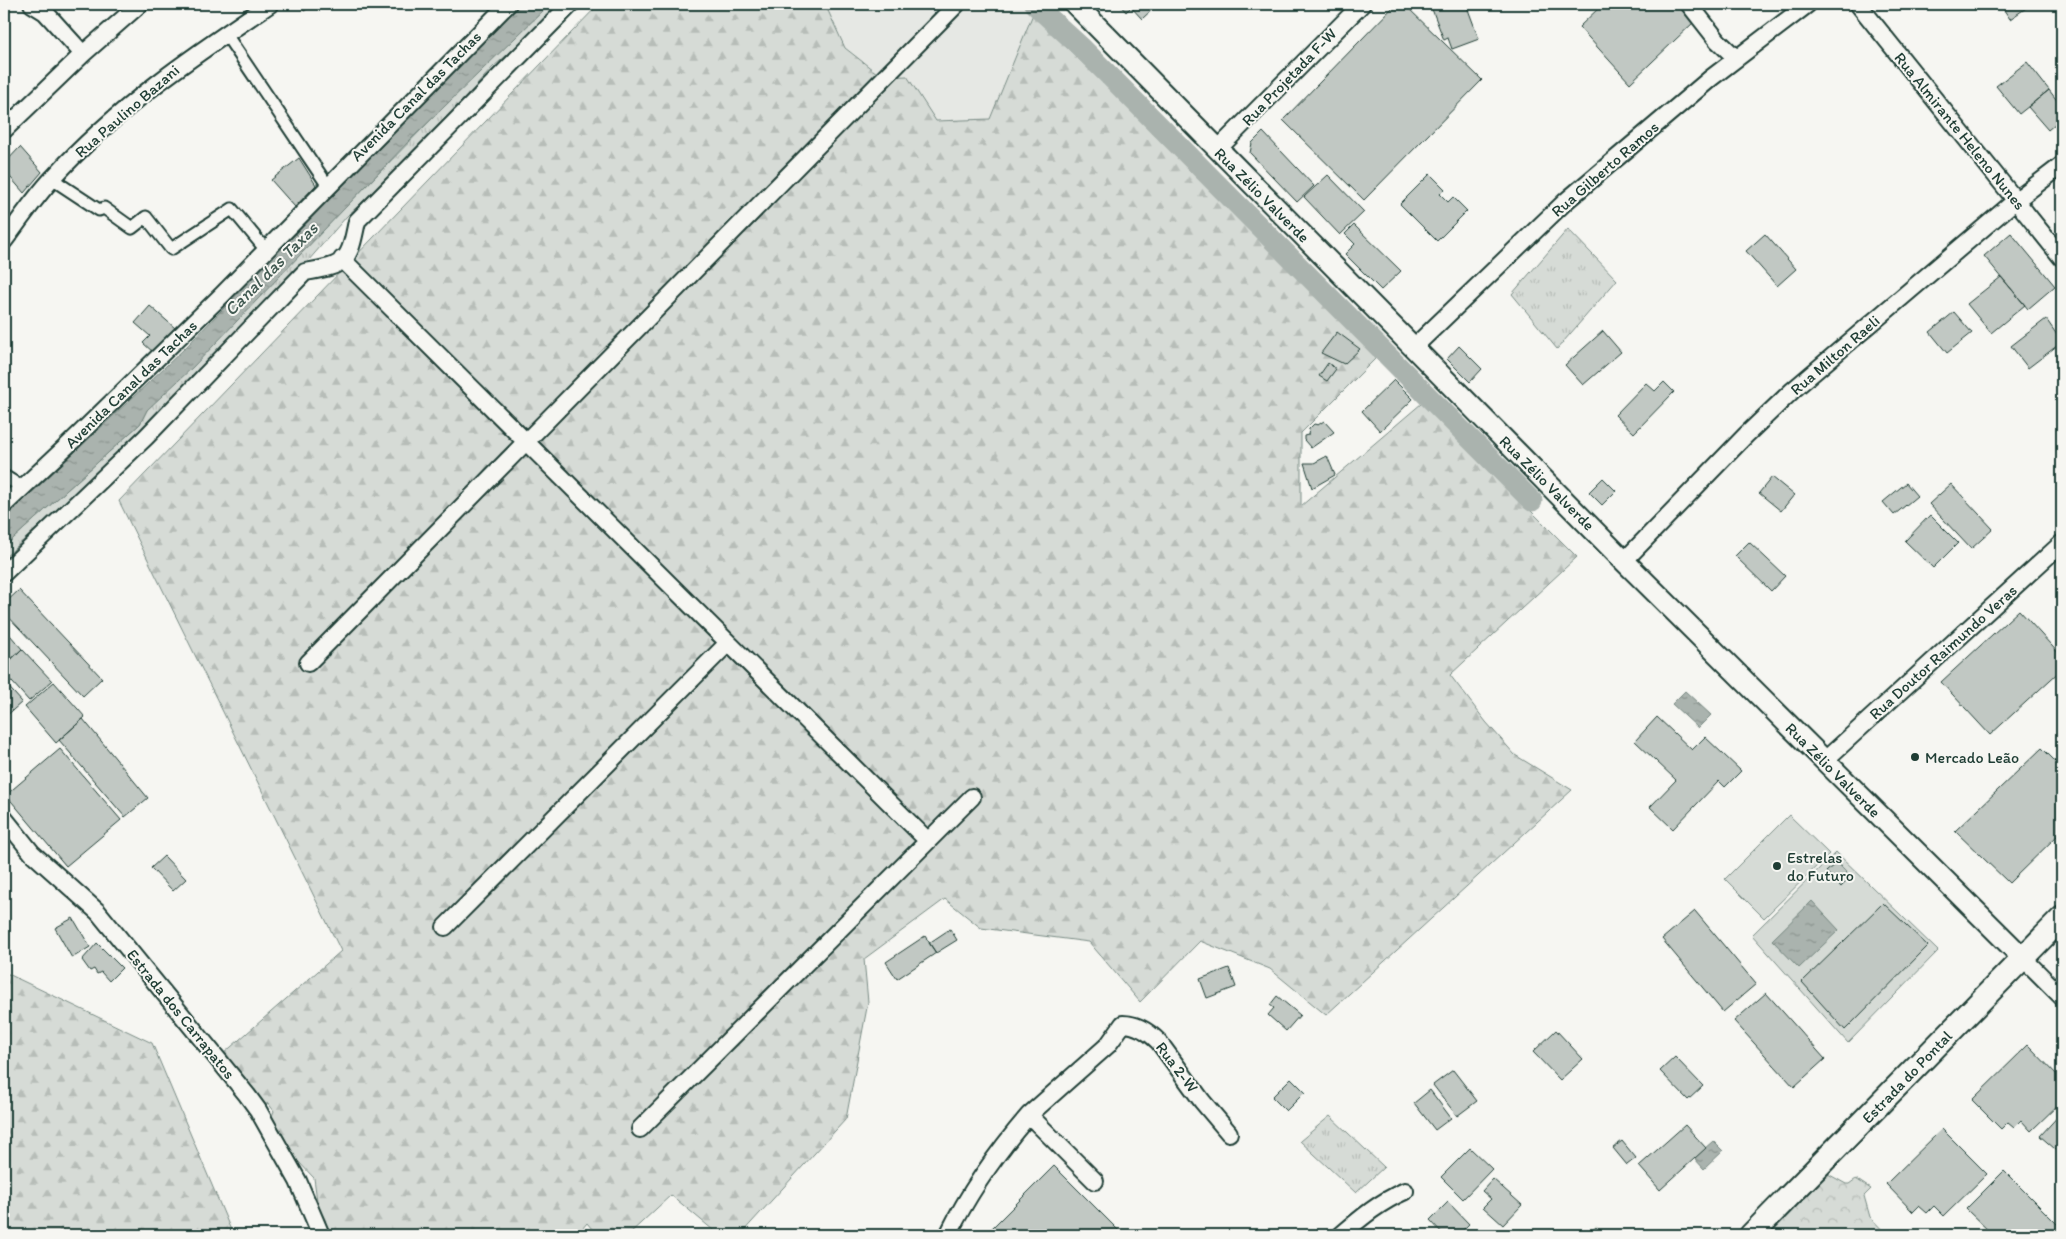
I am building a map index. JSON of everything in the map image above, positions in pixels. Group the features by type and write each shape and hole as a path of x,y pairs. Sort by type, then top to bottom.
{"main road":[{"name":"Estrada do Pontal","path":"1751,1235 2062,918"}],"street":[{"path":"32,4 45,12 83,54"},
{"path":"4,130 83,54 140,4"},
{"name":"Rua Paulino Bazani","path":"4,241 52,178 120,113 225,32 270,4"},
{"name":"Avenida Canal das Tachas","path":"4,505 266,250 508,4"},
{"path":"4,573 146,437 305,272 335,267 351,251 357,221 571,4"},
{"path":"308,663 957,4"},
{"name":"Rua Zélio Valverde","path":"1075,4 1624,561 2023,958"},
{"name":"Rua Projetada F-W","path":"1218,150 1362,4"},
{"path":"1689,4 1718,41 1736,58"},
{"name":"Rua Gilberto Ramos","path":"1413,348 1566,201 1736,58 1808,4"},
{"name":"Rua Almirante Heleno Nunes","path":"1858,4 2062,258"},
{"path":"225,32 328,186"},
{"name":"Rua Milton Raeli","path":"1624,561 1746,435 1793,390 2015,201 2062,165"},
{"path":"52,178 99,210 104,208 132,228 146,217 170,249 232,209 266,250"},
{"path":"342,259 928,841"},
{"path":"4,476 22,487"},
{"name":"Rua Doutor Raimundo Veras","path":"1824,761 2062,543"},
{"path":"444,927 728,643"},
{"path":"640,1129 972,796"},
{"name":"Estrada dos Carrapatos","path":"4,818 32,853 98,912 247,1095 298,1181 321,1235"},
{"path":"2023,958 2062,997"},
{"name":"Rua 2-W","path":"948,1235 968,1200 1009,1138 1029,1115 1108,1045 1123,1024 1134,1024 1160,1042 1202,1101 1229,1133"},
{"path":"1029,1115 1095,1181"},
{"path":"1341,1235 1371,1209 1388,1198 1406,1191"}],"shaded area":[{"path":"825,4 1026,4 1033,14 990,119 935,121 907,77 882,77 845,48"}],"green space":[{"path":"550,4 559,4 543,24 493,67 412,157 347,216 308,261 143,432 4,558 4,547 140,424 147,410 468,82"},
{"path":"599,4 825,4 845,48 882,77 907,76 936,121 990,119 1033,14 1379,355 1301,433 1301,506 1435,392 1542,497 1530,510 1577,557 1450,675 1486,722 1515,755 1572,790 1326,1015 1270,969 1200,941 1140,1002 1089,942 981,928 945,899 864,959 868,1002 846,1119 740,1235 719,1235 671,1195 628,1235 597,1235 587,1223 577,1235 329,1235 319,1216 314,1178 297,1160 270,1121 274,1111 268,1103 258,1110 223,1054 341,951 119,501"},
{"path":"1568,229 1617,280 1557,349 1512,294"},
{"name":"Estrelas do Futuro","path":"1789,815 1829,854 1764,918 1725,879"},
{"path":"1836,852 1938,951 1848,1043 1752,935"},
{"path":"4,972 152,1043 233,1235 4,1235"},
{"path":"1330,1116 1384,1167 1356,1193 1300,1141"},
{"path":"1828,1174 1846,1184 1856,1179 1871,1189 1864,1196 1870,1217 1887,1235 1765,1235"}],"water":[{"name":"Canal das Taxas","path":"520,4 550,4 410,140 193,367 147,410 140,424 4,547 4,519 185,348"},
{"path":"1685,691 1711,715 1698,728 1672,704"},
{"path":"1812,901 1839,930 1799,968 1772,940"},
{"path":"1713,1141 1723,1151 1704,1169 1694,1158"}],"building":[{"path":"300,4 316,4 304,11"},
{"path":"1119,4 1158,4 1142,19 1131,7 1126,12"},
{"path":"1396,4 1404,4 1482,80 1364,200 1283,120"},
{"path":"1430,4 1466,4 1479,39 1452,49 1448,38 1444,40"},
{"path":"1603,4 1679,4 1695,21 1630,83 1579,27"},
{"path":"2000,4 2032,4 2010,19"},
{"path":"2027,62 2049,90 2019,114 1996,86"},
{"path":"2049,90 2062,107 2062,118 2048,130 2028,107"},
{"path":"1263,132 1314,186 1297,202 1250,153 1252,143"},
{"path":"20,147 42,172 24,193 4,170 4,164"},
{"path":"299,158 316,185 295,207 271,180"},
{"path":"1430,174 1445,189 1440,194 1448,202 1453,197 1467,211 1437,241 1400,204"},
{"path":"1328,175 1364,212 1340,235 1304,197"},
{"path":"1354,225 1401,271 1381,290 1345,254 1355,244 1345,234"},
{"path":"2011,233 2055,286 2028,309 1984,256"},
{"path":"1765,234 1796,269 1777,286 1746,251"},
{"path":"2001,277 2025,305 1991,333 1967,304"},
{"path":"150,306 175,328 154,353 143,343 150,336 135,323"},
{"path":"1954,312 1972,333 1947,353 1930,332"},
{"path":"2046,319 2062,342 2028,368 2011,346"},
{"path":"1603,331 1621,352 1583,385 1565,365"},
{"path":"1337,332 1360,349 1344,364 1321,353"},
{"path":"1459,346 1482,369 1470,382 1447,359"},
{"path":"1328,363 1336,369 1327,381 1319,376"},
{"path":"1394,380 1413,399 1380,431 1362,411"},
{"path":"1664,382 1674,392 1634,433 1615,415 1646,383 1655,391"},
{"path":"1324,421 1334,432 1311,448 1304,440 1304,436 1308,435 1309,429 1314,424 1318,425"},
{"path":"1327,456 1335,475 1312,488 1304,463 1314,463"},
{"path":"1772,477 1794,495 1781,511 1759,493"},
{"path":"1603,478 1616,491 1602,505 1589,492"},
{"path":"1906,483 1917,496 1894,515 1883,502"},
{"path":"1951,484 1993,529 1971,549 1929,504"},
{"path":"1930,515 1958,543 1933,568 1905,541"},
{"path":"1749,542 1785,576 1771,591 1735,556"},
{"path":"19,590 102,678 83,696 4,612 4,604"},
{"path":"2019,610 2062,657 2062,669 1990,735 1941,682"},
{"path":"4,628 22,649 4,666"},
{"path":"22,649 52,681 29,701 4,673 4,666"},
{"path":"54,682 85,717 56,743 25,707"},
{"path":"4,684 22,702 4,718"},
{"path":"1657,717 1692,750 1705,737 1741,771 1725,787 1719,781 1673,829 1650,807 1676,780 1635,741"},
{"path":"83,719 148,798 125,817 59,740"},
{"path":"2042,748 2062,768 2062,831 2009,883 1955,831"},
{"path":"60,749 121,820 66,866 6,795"},
{"path":"164,856 186,879 173,891 151,868"},
{"path":"1837,862 1851,877 1841,887 1826,872"},
{"path":"1883,903 1928,946 1845,1030 1802,982"},
{"path":"1695,911 1756,984 1723,1012 1662,939"},
{"path":"73,918 90,947 72,958 55,928"},
{"path":"950,929 957,940 936,953 929,943"},
{"path":"925,936 936,953 897,979 886,962"},
{"path":"97,943 122,968 109,981 101,972 97,974 94,969 90,971 82,960"},
{"path":"1229,968 1236,987 1207,998 1200,979"},
{"path":"1766,993 1825,1059 1794,1087 1734,1021"},
{"path":"1277,996 1300,1015 1286,1031 1268,1015 1274,1008 1270,1005"},
{"path":"1556,1030 1583,1059 1560,1080 1533,1052"},
{"path":"2028,1045 2062,1080 2062,1101 2031,1131 2021,1120 2014,1127 2008,1122 2001,1129 1972,1100"},
{"path":"1675,1057 1703,1086 1688,1100 1660,1071"},
{"path":"1453,1070 1477,1101 1457,1116 1433,1085"},
{"path":"1291,1078 1305,1092 1286,1111 1272,1097"},
{"path":"1430,1090 1451,1118 1435,1130 1414,1103"},
{"path":"2062,1112 2062,1155 2040,1136"},
{"path":"1685,1125 1706,1148 1660,1190 1639,1166"},
{"path":"1942,1129 1987,1174 1944,1216 1934,1206 1927,1213 1919,1206 1913,1212 1886,1184"},
{"path":"1622,1141 1636,1158 1627,1165 1613,1148"},
{"path":"1470,1148 1492,1169 1463,1199 1441,1177"},
{"path":"1054,1166 1123,1235 992,1235 988,1232"},
{"path":"2004,1171 2062,1229 2062,1235 1993,1235 1966,1209"},
{"path":"1493,1179 1522,1205 1503,1225 1483,1207 1491,1199 1482,1191"},
{"path":"1448,1202 1469,1224 1458,1235 1444,1235 1430,1220"},
{"path":"1596,1227 1605,1235 1587,1235"}],"waterway":[{"path":"1034,4 1081,47 1532,501"}],"place":[{"name":"Mercado Leão","path":"1915,757"},
{"name":"Estrelas do Futuro","path":"1777,866"}]}
